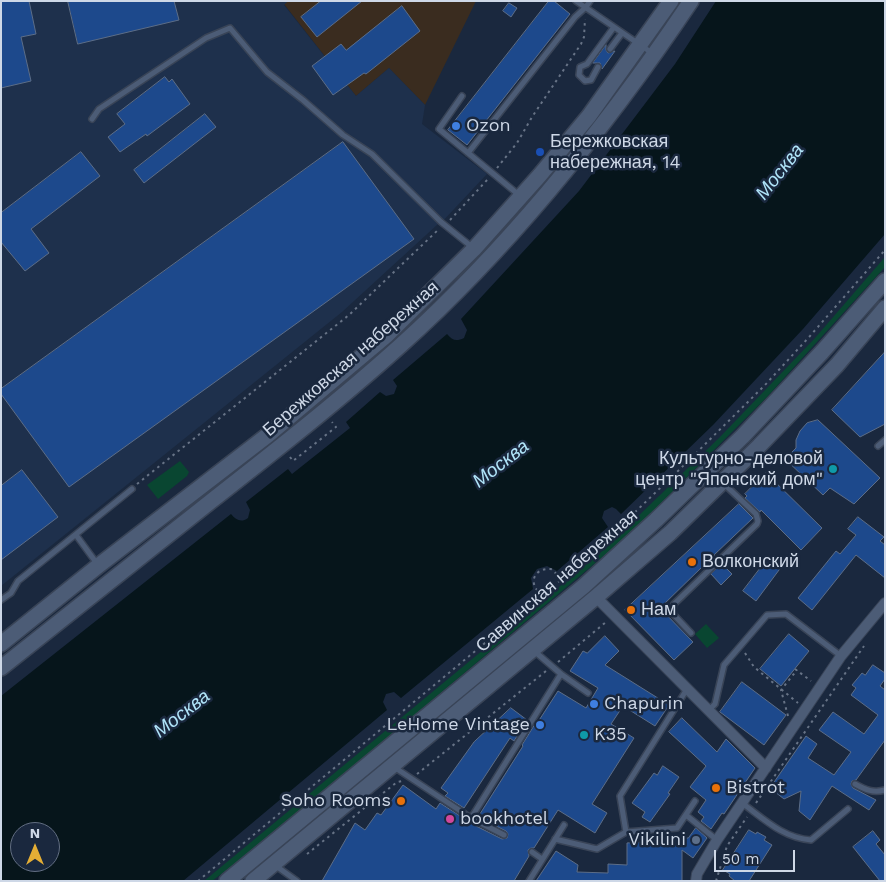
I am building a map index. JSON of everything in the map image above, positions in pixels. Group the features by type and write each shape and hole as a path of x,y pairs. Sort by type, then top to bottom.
{"main road":[{"name":"Бережковская набережная","path":"1,644 98,566 268,435 380,341 474,249 521,197 589,116 671,1"},
{"name":"Бережковская набережная","path":"1,668 277,449 401,345 464,284 553,187 603,125 655,55 691,1"},
{"name":"Саввинская набережная","path":"227,881 579,590 656,520 743,436 822,352 885,281"},
{"name":"Саввинская набережная","path":"253,881 670,534 837,364 885,308"}],"street":[{"path":"596,597 766,768"},
{"path":"696,881 697,874 717,840 841,656 885,603"}],"lane":[{"path":"576,1 655,55"},
{"path":"468,154 575,17 590,1"},
{"path":"598,67 591,80 585,81 579,75 580,67 587,64 614,27"},
{"path":"92,119 99,109 206,38 230,28 267,72 343,135 372,154 444,224 474,249"},
{"path":"610,49 622,33"},
{"path":"462,96 439,129 521,197"},
{"path":"878,446 885,440"},
{"path":"691,633 674,615 672,611 674,604 758,521 756,514 722,482"},
{"path":"1,600 11,593 18,581 132,489"},
{"path":"76,535 98,566"},
{"path":"708,710 715,704 724,665 767,615 786,614 841,656"},
{"path":"532,650 588,693"},
{"path":"471,818 561,674"},
{"path":"626,832 620,796 687,689"},
{"path":"392,766 471,818 504,835"},
{"path":"855,784 868,791 878,792 885,790"},
{"path":"555,839 597,849 626,832 677,828 695,800"},
{"path":"742,803 785,834 798,839 811,840 848,810"},
{"path":"686,815 717,840"},
{"path":"529,881 564,825"},
{"path":"532,852 542,859"},
{"path":"273,864 297,881"}],"path":[{"path":"132,489 349,315 476,193 517,143 532,117 581,44 585,31 586,7"},
{"path":"198,881 562,579 627,521 753,397 810,336 885,250"},
{"path":"289,456 293,461 336,427 332,422"},
{"path":"541,596 534,582 534,578 539,571 551,569 562,579"},
{"path":"308,854 398,782 409,781 608,620"},
{"path":"716,881 727,846 868,641"},
{"path":"741,646 754,668 799,704"},
{"path":"781,690 796,669 814,683"},
{"path":"781,690 789,719"}],"shaded area":[{"path":"1,1 288,1 284,5 356,96 389,68 425,105 422,124 487,174 440,224 342,312 1,586"},
{"path":"288,1 476,1 425,105 389,68 356,96 284,4"}],"green space":[{"path":"885,257 885,267 767,397 631,533 229,868 212,881 204,881 599,554 719,438 815,338"},
{"path":"180,461 189,472 187,476 158,499 147,485"},
{"path":"706,624 719,638 707,648 695,634"}],"water":[{"name":"Москва","path":"716,1 885,1 885,234 803,329 713,425 621,514 612,507 604,511 602,518 608,527 557,571 547,566 537,569 531,578 533,589 401,698 394,692 386,694 383,702 387,710 183,881 1,881 1,696 231,514 239,520 248,518 250,510 246,502 288,469 292,474 350,428 346,422 380,392 386,396 394,394 397,386 393,380 447,334 454,340 464,338 467,330 461,319 579,191 675,64"}],"building":[{"path":"1,1 29,1 36,34 21,37 31,81 1,88"},
{"path":"68,1 174,1 179,20 78,44"},
{"path":"321,1 362,1 317,37 301,17"},
{"path":"549,1 554,1 570,14 467,145 448,130"},
{"path":"509,3 517,8 511,17 503,11"},
{"path":"402,6 420,31 366,74 364,73 333,95 312,66 341,44 346,50"},
{"path":"606,45 608,53 615,51 602,69 600,63 593,63"},
{"path":"165,77 169,82 172,79 190,104 147,136 146,134 120,152 108,137 125,124 117,114"},
{"path":"205,114 216,127 144,183 134,170"},
{"path":"343,142 414,239 69,487 1,394 1,389"},
{"path":"81,152 100,176 31,229 49,253 25,271 1,242 1,213"},
{"path":"885,352 885,424 860,437 832,410"},
{"name":"Культурно-деловой центр \"Японский дом\"","path":"818,420 880,478 854,504 830,488 823,495 785,459 796,448 796,440 800,431 807,423"},
{"path":"22,470 58,517 1,560 1,486"},
{"path":"766,473 822,528 801,550 761,510 760,512 745,498 747,496 745,494"},
{"path":"739,504 753,518 714,555 716,557 705,568 703,566 660,608 693,642 674,660 625,610"},
{"path":"858,517 884,537 880,541 885,545 885,578 856,555 812,610 798,598 836,551 840,554 856,535 848,529"},
{"path":"769,557 782,566 756,601 743,591"},
{"path":"722,564 732,574 721,585 711,574"},
{"path":"789,634 809,651 781,686 760,669"},
{"path":"605,636 619,651 605,665 669,705 655,726 623,706 611,724 634,738 592,804 607,813 595,833 558,810 534,848 528,850 529,856 514,881 322,881 355,823 365,830 377,813 381,815 403,785 436,809 440,803 474,825 502,839 507,838 508,834 506,831 478,817 535,724 558,691 586,708 598,688 570,671 583,651 587,653"},
{"path":"873,665 885,673 885,679 880,686 885,690 885,740 856,780 852,781 851,784 853,788 876,800 869,810 832,786 810,820 799,811 801,791 784,799 770,788 806,736 817,744 808,758 834,775 851,752 819,730 833,712 864,734 878,715 851,695 856,688 852,685 862,673 865,675"},
{"path":"742,682 786,715 764,745 720,712"},
{"path":"511,708 527,720 514,741 510,738 464,808 445,796 448,793 441,788 474,742"},
{"path":"682,718 717,752 726,739 755,768 724,814 722,813 711,829 701,821 704,817 698,812 706,800 690,787 706,766 669,732"},
{"path":"663,766 679,777 668,793 670,794 650,822 642,817 645,812 632,803 654,773 657,775"},
{"path":"696,828 707,838 693,858 682,850 682,881 536,881 556,851 578,865 577,872 608,873 608,864 627,865 627,843 688,838"},
{"path":"749,830 766,837 764,840 772,845 749,881 735,881 729,876 730,874 723,870"},
{"path":"873,831 880,840 876,844 885,855 885,881 880,881 853,847"}],"place":[{"name":"Ozon","path":"456,126"},
{"name":"Бережковская набережная, 14","path":"540,152"},
{"name":"Культурно-деловой центр \"Японский дом\"","path":"833,469"},
{"name":"Волконский","path":"692,562"},
{"name":"Нам","path":"631,610"},
{"name":"Chapurin","path":"594,704"},
{"name":"LeHome Vintage","path":"540,725"},
{"name":"K35","path":"584,735"},
{"name":"Bistrot","path":"716,788"},
{"name":"Soho Rooms","path":"401,801"},
{"name":"bookhotel","path":"450,819"},
{"name":"Vikilini","path":"696,840"}]}
